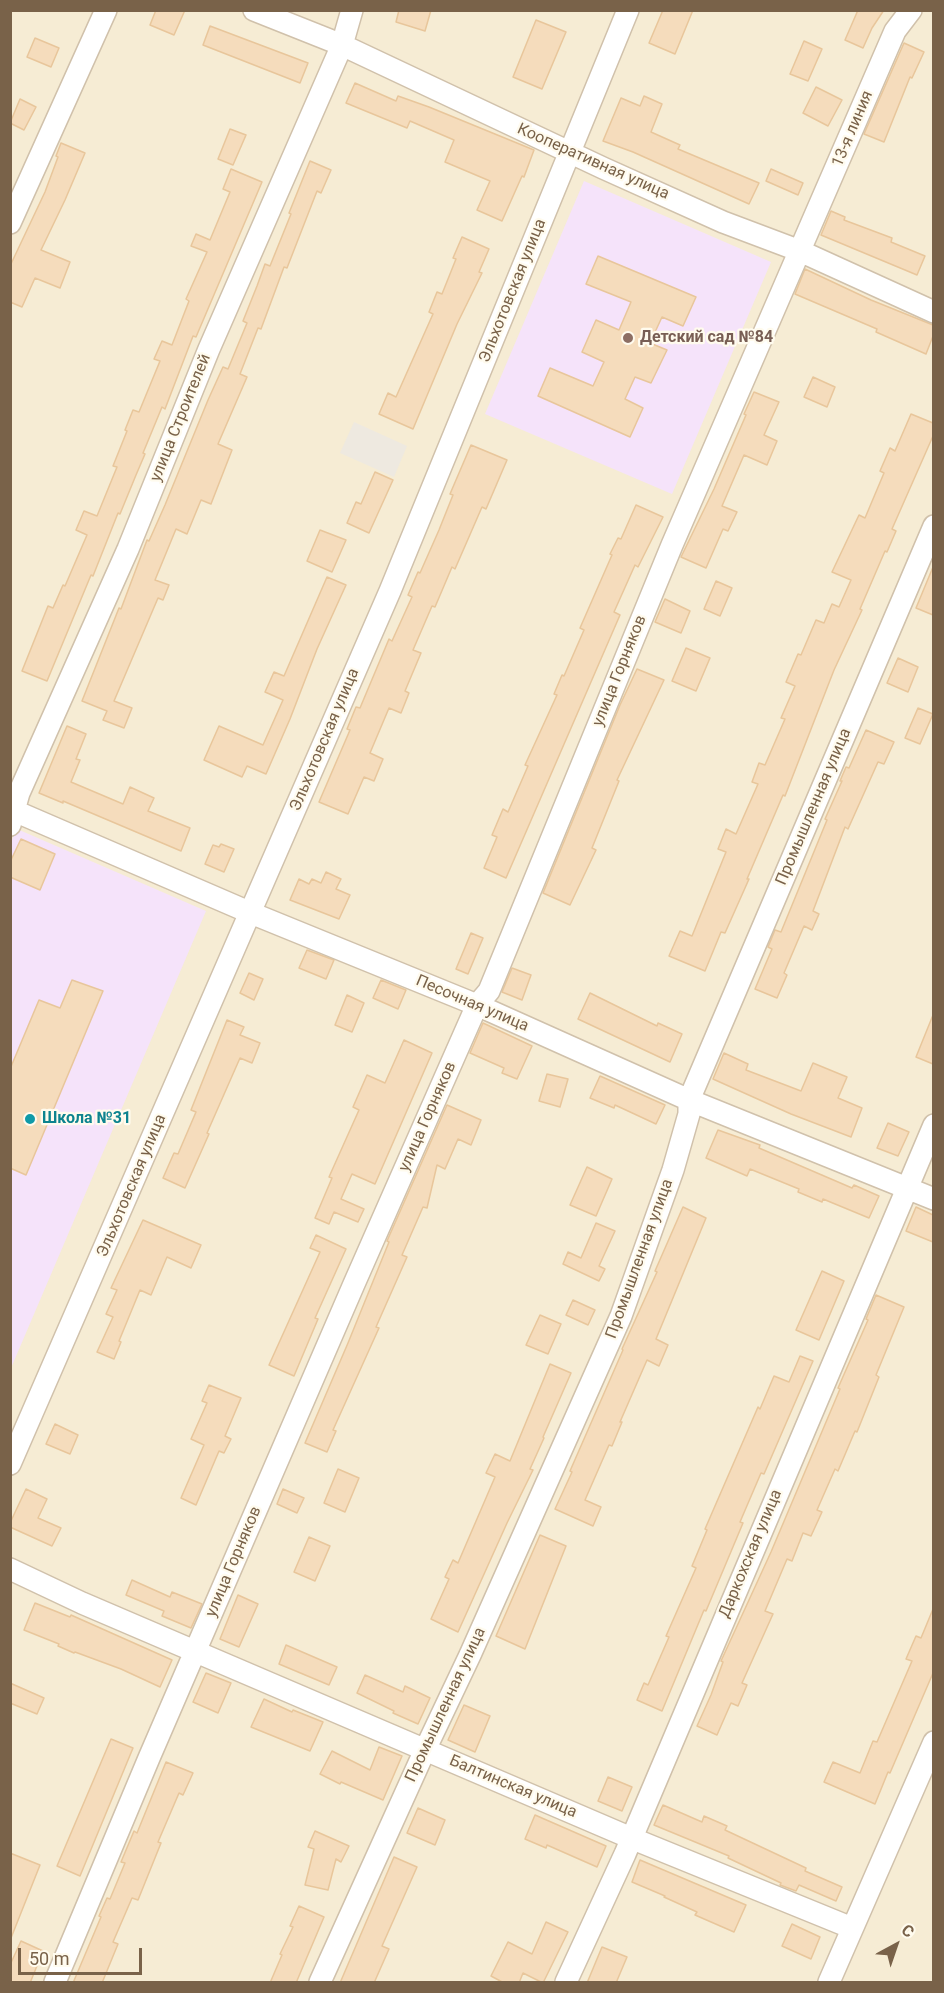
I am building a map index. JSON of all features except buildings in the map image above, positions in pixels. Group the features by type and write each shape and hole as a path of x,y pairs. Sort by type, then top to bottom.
{"street":[{"path":"10,223 106,10"},
{"name":"Кооперативная улица","path":"254,10 342,45 569,153 723,222 800,251 933,312"},
{"name":"улица Строителей","path":"12,815 19,793 128,549 209,350 342,45 352,10"},
{"name":"Эльхотовская улица","path":"10,1464 390,591 628,10"},
{"name":"13-я линия","path":"800,251 895,31 911,10"},
{"name":"улица Горняков","path":"55,1983 149,1758 354,1284 477,1005 489,991 672,545 800,251"},
{"name":"Промышленная улица","path":"320,1983 425,1749 475,1644 621,1316 673,1170 689,1114 689,1100 933,526"},
{"name":"Песочная улица","path":"12,815 477,1005 689,1100 933,1199"},
{"name":"Даркохская улица","path":"566,1983 631,1838 933,1125"},
{"name":"Балтинская улица","path":"10,1569 195,1652 631,1838 852,1929"},
{"path":"829,1983 933,1742"}],"shaded area":[{"path":"11,11 933,11 933,1982 11,1982"},
{"name":"Детский сад №84","path":"584,181 771,262 672,494 485,414"},
{"path":"354,422 407,446 394,477 340,453"},
{"path":"17,829 206,911 11,1368 10,844"}],"place":[{"name":"Детский сад №84","path":"628,338"},
{"name":"Школа №31","path":"30,1119"}]}
